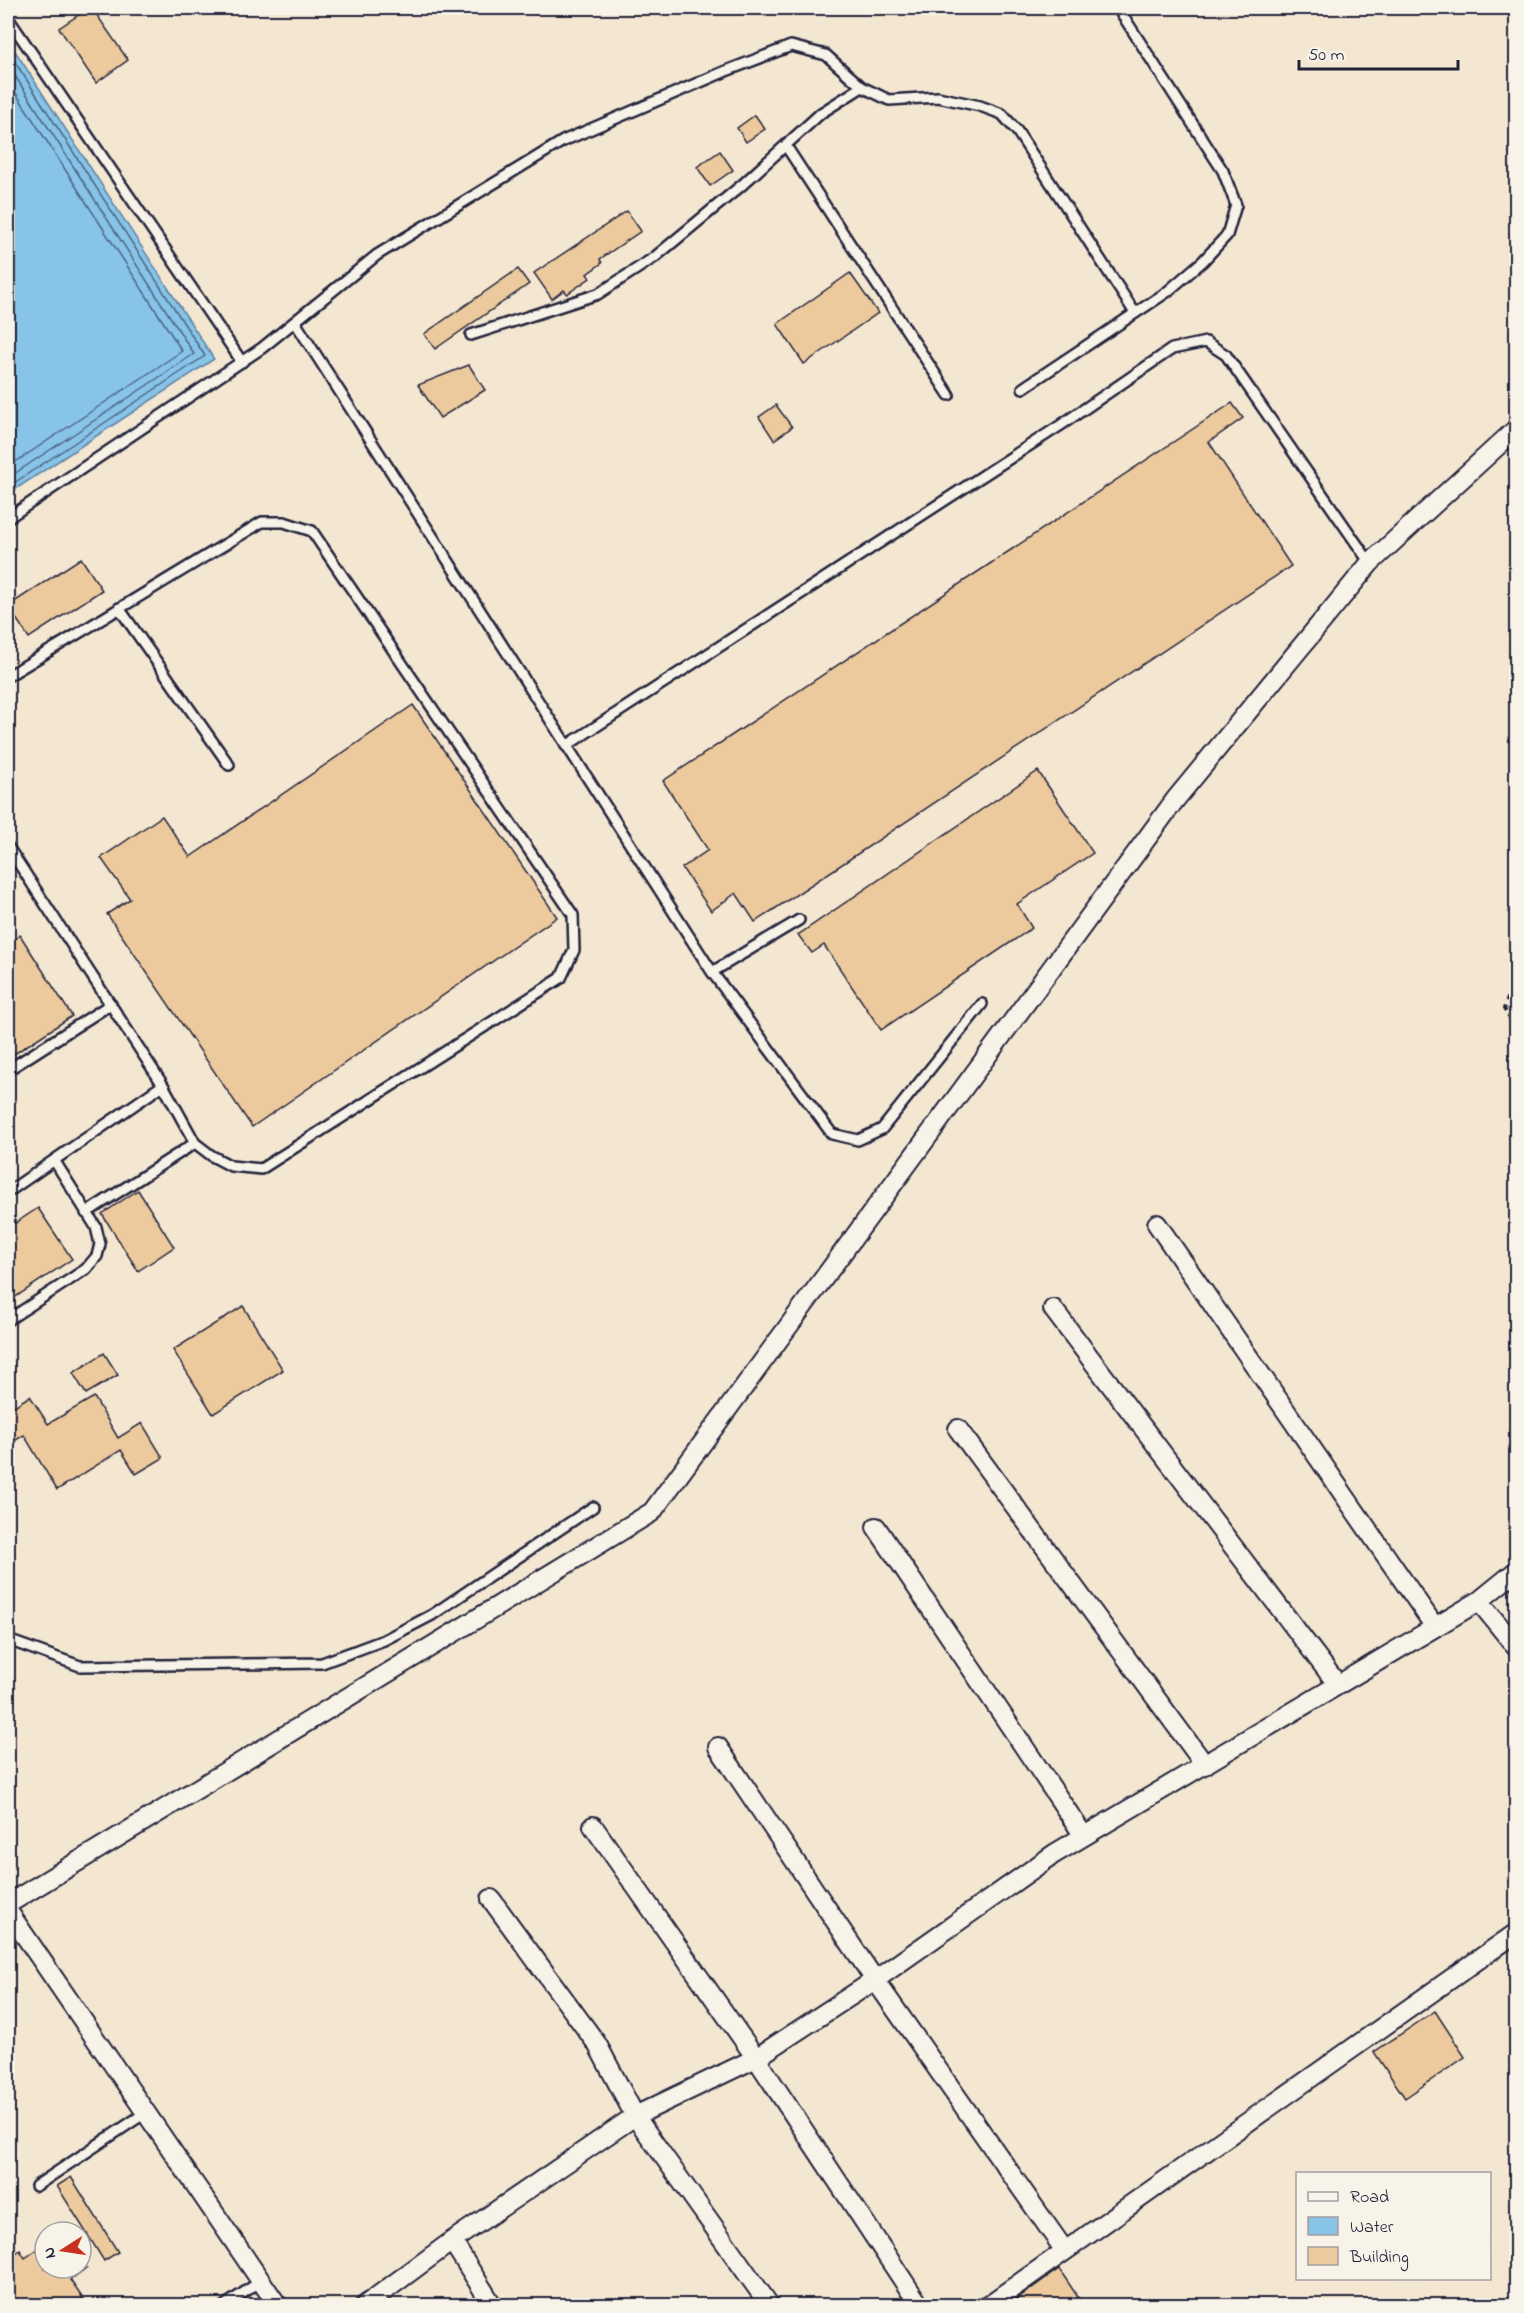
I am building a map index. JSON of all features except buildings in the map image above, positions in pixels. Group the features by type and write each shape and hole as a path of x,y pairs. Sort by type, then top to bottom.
{"street":[{"path":"8,1904 652,1512 1175,800 1370,563 1516,429"},
{"path":"1157,1224 1435,1627"},
{"path":"1053,1309 1338,1685"},
{"path":"957,1429 1205,1765"},
{"path":"876,1527 1084,1836"},
{"path":"364,2306 452,2241 635,2116 756,2058 875,1980 1054,1854 1479,1601 1516,1571"},
{"path":"1479,1601 1516,1647"},
{"path":"718,1747 875,1980 1065,2251"},
{"path":"593,1827 756,2058 921,2306"},
{"path":"491,1899 597,2044 635,2116 770,2306"},
{"path":"8,1911 278,2306"},
{"path":"987,2306 1516,1933"},
{"path":"452,2241 494,2306"}],"lane":[{"path":"1023,388 1167,291 1203,261 1227,235 1236,205 1223,171 1118,8"},
{"path":"8,18 242,362"},
{"path":"8,518 242,362 377,255 563,141 726,71 791,46 825,55 862,87 889,100 938,97 980,106 1002,114 1017,131 1136,312"},
{"path":"471,335 598,294 655,257 786,146 821,113 862,87"},
{"path":"786,146 949,395"},
{"path":"295,322 712,972 832,1134 858,1140 882,1129 982,1004"},
{"path":"566,746 1061,425 1172,349 1206,342 1226,355 1370,563"},
{"path":"8,676 262,522 284,522 312,531 573,915 574,950 561,978 261,1169 231,1166 212,1156 195,1143 162,1084 8,847"},
{"path":"119,608 230,765"},
{"path":"712,972 800,920"},
{"path":"8,1070 111,1004"},
{"path":"8,1192 162,1084"},
{"path":"86,1213 195,1143"},
{"path":"8,1320 86,1269 97,1256 100,1244 96,1227 54,1161"},
{"path":"8,1640 80,1665 322,1663 384,1640 432,1615 593,1507"},
{"path":"36,2186 145,2113"},
{"path":"224,2306 261,2281"}],"path":[{"path":"1516,977 1504,1009 1516,1028"}],"shaded area":[{"path":"8,8 1516,8 1516,2305 8,2306"}],"water":[{"path":"8,40 214,359 8,494"}]}
